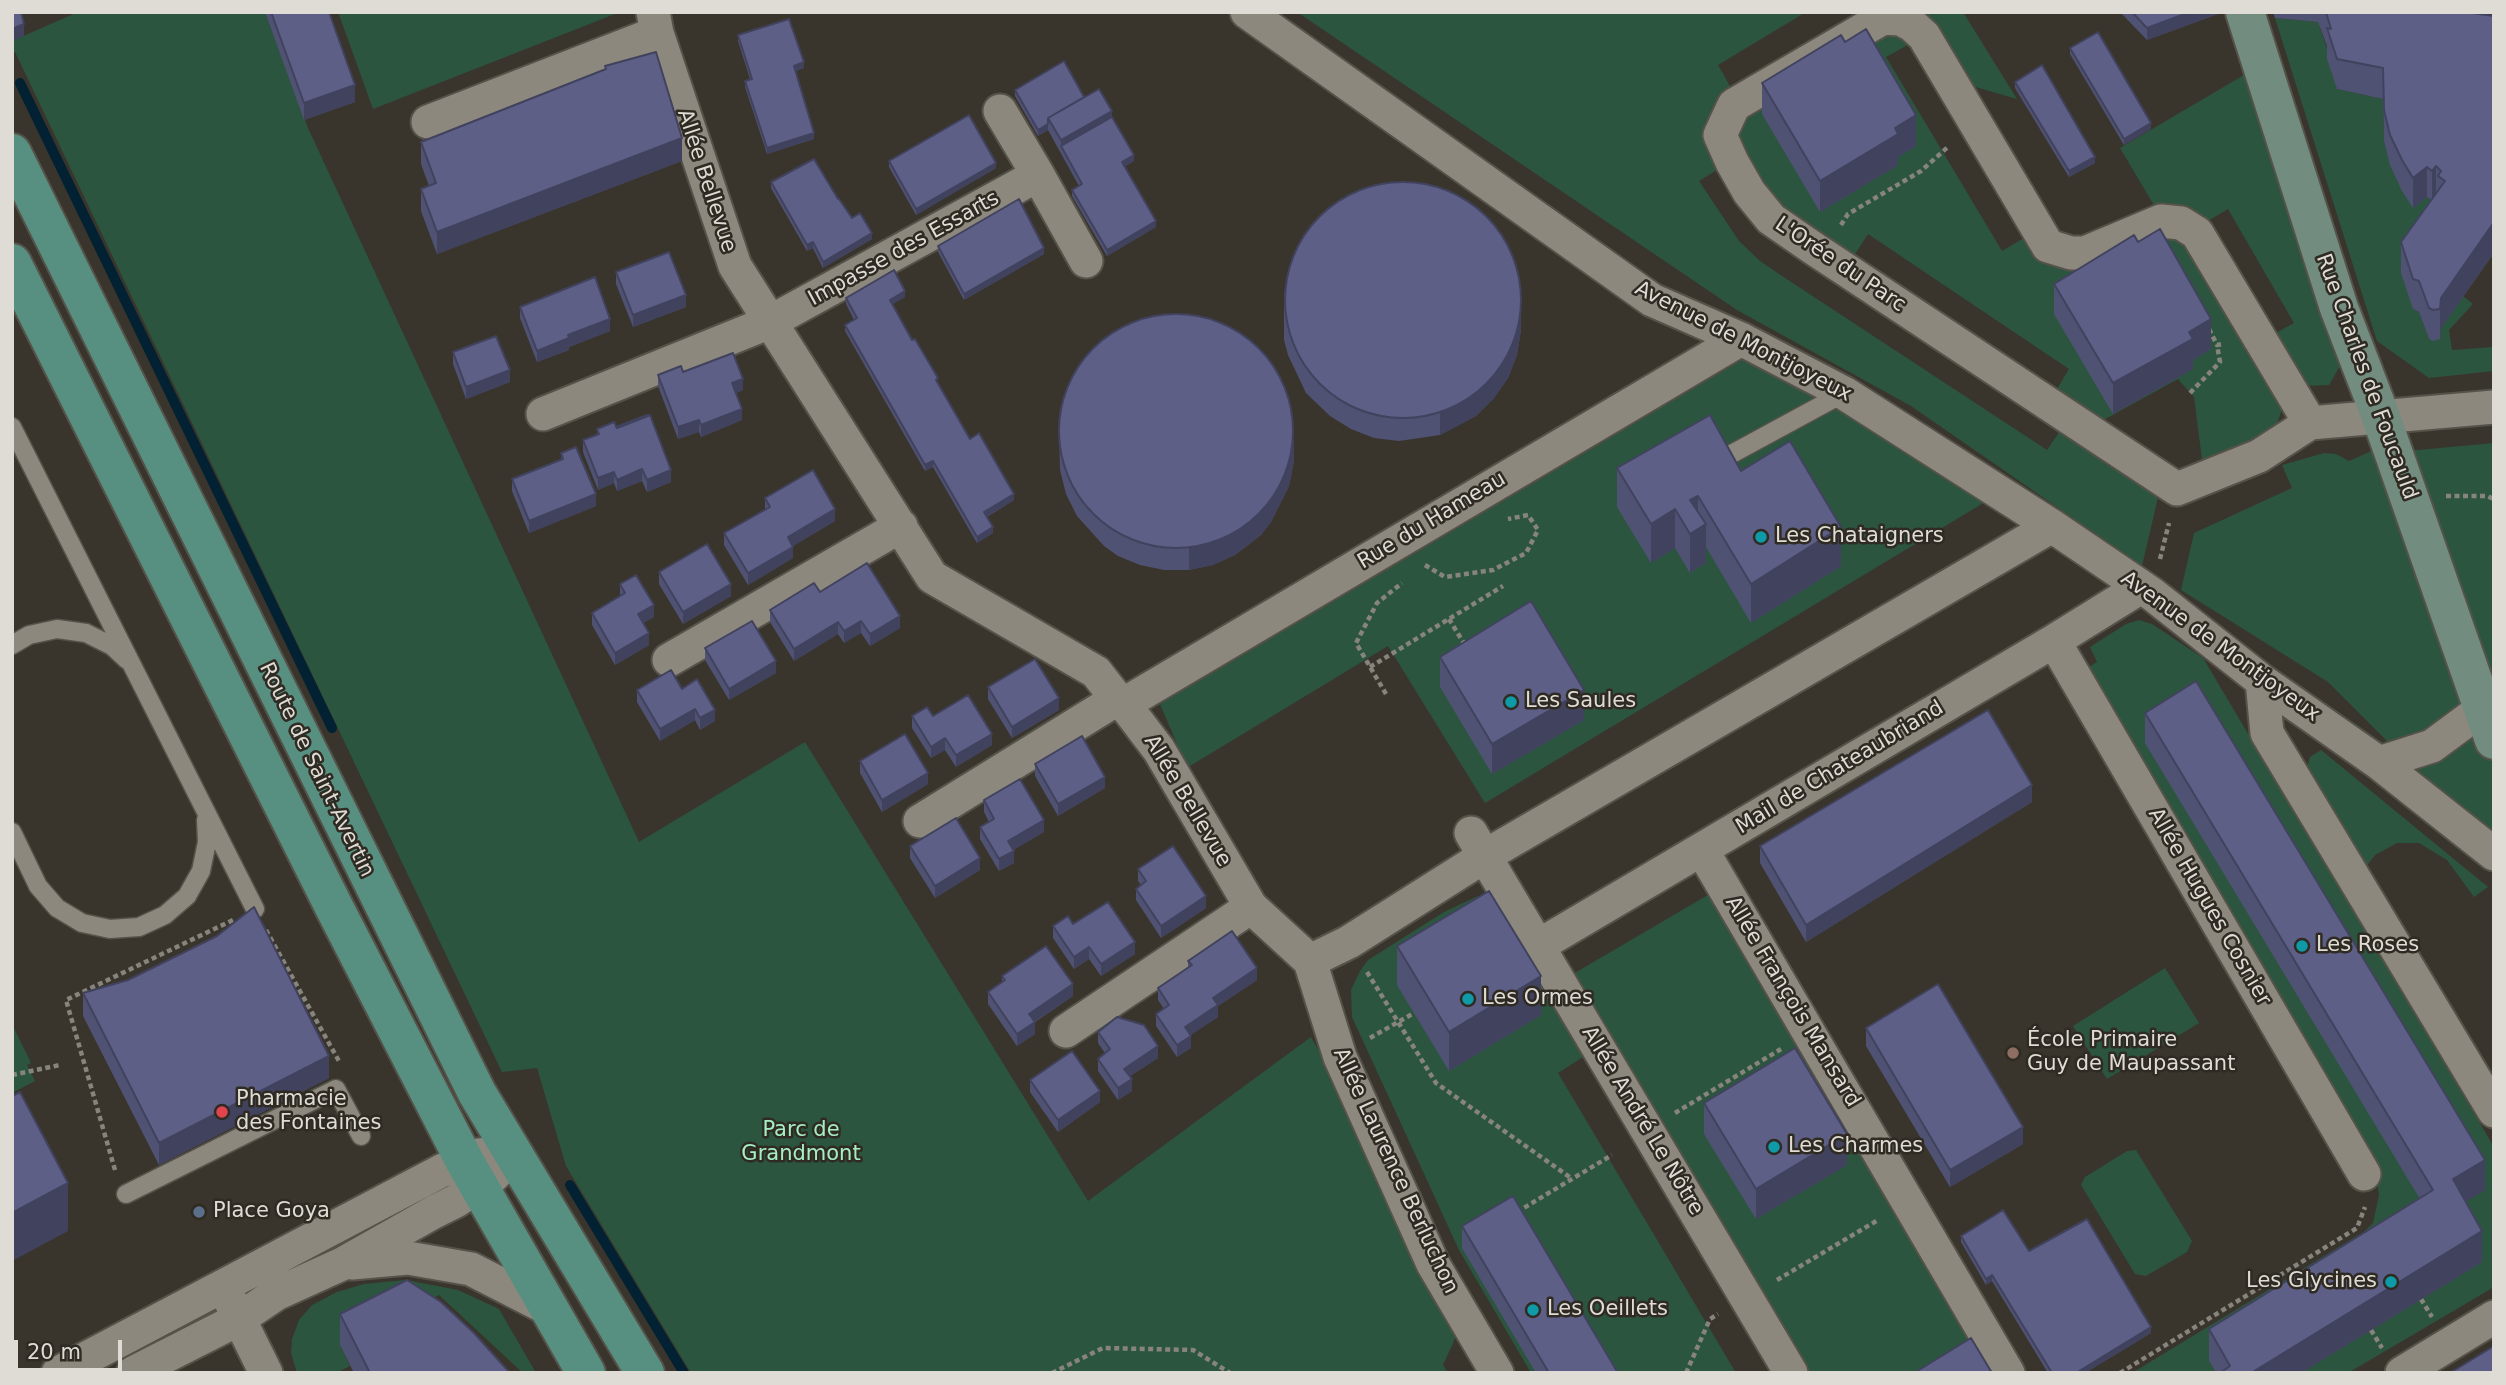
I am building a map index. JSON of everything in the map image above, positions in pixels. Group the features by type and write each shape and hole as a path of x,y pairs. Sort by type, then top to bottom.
{"main road":[{"name":"Route de Saint-Avertin","path":"12,153 477,1093 645,1373"},
{"path":"12,263 334,907 471,1174 586,1373"}],"street":[{"name":"Avenue de Montjoyeux","path":"1247,12 1652,300 1741,339 1844,393 2052,526 2146,590 2262,681 2379,763 2494,854"},
{"name":"Rue Charles de Foucauld","path":"2245,12 2339,308 2381,417 2488,724"},
{"name":"Allée Bellevue","path":"428,122 658,18 735,266 932,577 1096,672 1159,750 1251,907 1310,961"},
{"name":"L'Orée du Parc","path":"2177,489 1771,219 1749,192 1720,135 1734,105 1883,18 1900,19 1912,25 1924,36 2048,246 2071,253 2085,253 2161,221 2181,223 2197,233 2310,423"},
{"path":"1000,111 1086,261"},
{"name":"Impasse des Essarts","path":"770,322 1038,176"},
{"path":"543,414 770,322"},
{"name":"Rue du Hameau","path":"1121,701 1741,339"},
{"path":"2177,489 2259,456 2310,423 2494,407"},
{"path":"669,660 901,526"},
{"path":"1310,961 1349,942 1478,844 2052,526"},
{"name":"Mail de Chateaubriand","path":"1538,946 2054,641 2146,590"},
{"name":"Allée Hugues Cosnier","path":"2054,641 2364,1174"},
{"path":"2262,681 2267,733 2494,1111"},
{"path":"920,821 1121,701"},
{"path":"2379,763 2488,724"},
{"name":"Allée André Le Nôtre","path":"1478,844 1791,1373"},
{"name":"Allée François Mansard","path":"1702,850 2008,1373"},
{"path":"1066,1031 1251,907"},
{"name":"Allée Laurence Berluchon","path":"1310,961 1340,1057 1433,1264 1497,1373"},
{"path":"133,1373 239,1319 276,1294 342,1264 471,1174 490,1152 510,1151"},
{"path":"58,1373 223,1286 471,1174"},
{"path":"342,1264 408,1258 471,1269 549,1309"},
{"path":"223,1286 266,1373"},
{"path":"2402,1373 2494,1317"}],"lane":[{"path":"1715,463 1844,393"},
{"path":"12,427 255,909"},
{"path":"12,645 29,635 57,629 86,633 112,646 133,666 147,692"},
{"path":"12,832 38,886 57,908 82,923 110,929 139,927 165,915 187,896 201,871 207,842 206,813"},
{"path":"126,1194 336,1089 361,1136"}],"path":[{"path":"1824,256 1848,214 1921,171 1976,123"},
{"path":"2190,393 2220,362 2217,345"},
{"path":"2146,590 2177,489"},
{"path":"1425,565 1445,577 1493,570 1526,553 1538,530 1528,515 1500,521"},
{"path":"1416,572 1436,559"},
{"path":"1386,694 1356,643 1377,603 1406,580"},
{"path":"1370,667 1503,586"},
{"path":"1449,619 1470,653"},
{"path":"117,1174 66,1000 255,909 342,1068"},
{"path":"1349,942 1436,1083 1571,1178"},
{"path":"1340,1057 1414,1013"},
{"path":"1647,1130 1809,1031"},
{"path":"12,1075 60,1065"},
{"path":"1514,1214 1612,1155"},
{"path":"1686,1373 1710,1319 1909,1202"},
{"path":"2120,1373 2357,1228"},
{"path":"2345,1236 2350,1245"},
{"path":"2281,1274 2287,1284"},
{"path":"1052,1373 1103,1348 1193,1350 1230,1373"}],"green space":[{"name":"Parc de Grandmont","path":"78,12 265,12 308,128 639,842 805,742 1088,1201 1311,1037 1358,1119 1458,1332 1443,1365 1448,1373 691,1373 566,1166 537,1068 502,1072 15,52 12,53 12,41"},
{"path":"338,12 620,12 373,109"},
{"path":"1297,12 1806,12 1718,65 1734,93 1722,167 1699,181 1739,241 1779,274 2047,450 2062,428 2159,493 2142,566 1911,406 1737,310"},
{"path":"1916,12 1963,12 2017,99 1965,84"},
{"path":"2275,18 2318,22 2331,60 2337,89 2383,99 2384,141 2391,165 2432,201 2413,309 2419,312 2429,339 2439,339 2441,328 2463,296 2473,304 2449,330 2452,350 2494,347 2494,371 2429,378 2377,341"},
{"path":"1886,28 1913,42 1886,57 2002,251 2029,235 2041,252 2166,233 2189,242 2284,403 2276,427 2255,445 2203,467 2194,397 2178,379 2098,423 2054,394 2069,369 1868,234 1850,262 1780,210 1731,132 1739,115"},
{"path":"2249,72 2340,366 2329,385 2302,386 2272,335 2294,323 2228,209 2206,222 2155,207 2120,148"},
{"path":"1757,351 1985,502 1485,803 1388,646 1190,766 1180,751 1160,704"},
{"path":"2494,443 2494,835 2410,764 2328,682 2181,590 2194,533 2292,488 2282,465 2324,453 2336,454 2349,461 2376,449 2418,450"},
{"path":"2139,620 2152,624 2203,658 2494,1147 2494,1287 2348,1373 2132,1373 2365,1231 2373,1223 2379,1195 2377,1181 2082,671 2097,662 2090,647 2126,624"},
{"path":"2321,750 2488,887 2474,897 2447,860 2419,843 2397,843 2375,855 2362,872 2305,776 2310,757"},
{"path":"1713,892 1995,1373 1810,1373 1573,974"},
{"path":"1478,896 1493,899 1583,1057 1558,1073 1736,1373 1531,1373 1459,1250 1352,1017 1351,990 1368,960 1444,912"},
{"path":"2165,968 2199,1023 2107,1079 2073,1026"},
{"path":"12,1024 31,1063 27,1065 35,1081 12,1093"},
{"path":"2136,1150 2192,1241 2187,1252 2146,1276 2135,1274 2081,1185 2085,1177 2127,1151"},
{"path":"406,1280 458,1290 499,1309 536,1373 523,1373 439,1295 340,1345 350,1366 336,1373 297,1373 291,1353 292,1339 299,1320 312,1305 337,1292 364,1284"}],"building":[{"path":"12,12 21,12 24,24 12,29"},
{"path":"271,12 329,12 355,85 304,103"},
{"path":"2132,12 2190,12 2147,28"},
{"path":"2326,12 2465,12 2494,16 2494,222 2441,298 2440,309 2429,308 2419,281 2413,279 2401,242 2445,181 2438,176 2441,171 2436,166 2432,171 2427,167 2413,178 2390,135 2384,110 2383,68 2337,59 2327,28 2331,29"},
{"path":"789,19 804,62 794,66 814,133 767,148 745,81 752,79 738,35"},
{"path":"1866,29 1916,115 1895,128 1898,134 1820,181 1762,83 1841,35 1845,42"},
{"path":"2098,32 2151,123 2124,139 2070,48"},
{"path":"656,52 682,138 437,232 421,189 436,183 421,142 606,69 605,66"},
{"path":"1064,61 1084,97 1048,118 1048,124 1038,130 1015,90"},
{"path":"2042,65 2095,157 2069,171 2015,82"},
{"path":"1099,89 1112,111 1061,140 1048,118"},
{"path":"969,115 996,163 916,209 889,161"},
{"path":"1112,117 1134,155 1122,162 1156,221 1107,250 1072,190 1082,184 1061,146"},
{"path":"814,159 852,218 860,213 872,233 823,262 813,242 807,245 771,182"},
{"path":"1391,182 1415,182 1459,196 1487,216 1502,234 1512,255 1519,277 1519,323 1512,345 1502,366 1487,384 1469,399 1437,413 1415,418 1391,418 1369,413 1337,399 1311,375 1304,366 1290,334 1285,312 1285,288 1290,266 1304,234 1328,208 1337,201 1369,187"},
{"path":"1019,199 1044,248 964,294 938,246"},
{"path":"2160,229 2211,319 2189,332 2193,339 2113,383 2054,284 2134,235 2138,242"},
{"path":"669,252 686,295 633,315 616,272"},
{"path":"894,270 905,291 890,300 912,340 915,339 938,378 936,380 970,439 979,433 1014,494 984,512 993,527 977,537 933,461 925,465 845,325 857,318 846,298"},
{"path":"595,277 610,319 568,335 569,338 537,351 520,307"},
{"path":"1176,314 1199,316 1221,323 1259,348 1284,386 1291,408 1291,454 1284,476 1259,514 1221,539 1199,546 1176,548 1153,546 1131,539 1093,514 1068,476 1061,454 1059,431 1061,408 1068,386 1093,348 1131,323 1153,316"},
{"path":"496,336 510,370 466,387 453,352"},
{"path":"733,353 743,379 732,383 742,409 701,425 699,420 678,427 658,375 681,366 683,372"},
{"path":"647,415 648,416 616,427"},
{"path":"650,415 671,470 647,480 642,469 617,480 614,472 598,478 583,440 599,434 597,429 614,422 617,428"},
{"path":"1710,415 1741,471 1790,441 1841,527 1751,584 1698,496 1690,500 1706,524 1690,534 1675,509 1651,524 1617,468"},
{"path":"576,447 596,494 529,521 512,479 563,459 561,453"},
{"path":"813,470 835,509 788,537 793,547 748,573 724,533 770,507 765,498"},
{"path":"707,544 731,584 683,612 659,572"},
{"path":"867,563 900,616 870,634 861,621 844,631 838,622 794,649 770,610 814,583 820,592"},
{"path":"636,575 654,605 638,614 649,633 615,653 592,613 625,593 620,584"},
{"name":"Les Saules","path":"1531,601 1584,690 1492,744 1440,657"},
{"path":"752,621 776,661 729,689 705,648"},
{"path":"1035,659 1059,698 1012,727 988,687"},
{"path":"671,670 682,689 697,679 715,710 700,718 695,709 660,729 637,690"},
{"path":"2196,681 2485,1160 2453,1179 2482,1231 2251,1373 2220,1373 2230,1366 2209,1329 2433,1190 2145,713"},
{"path":"968,695 992,734 956,755 945,738 931,747 912,716 927,707 933,716"},
{"path":"1988,710 2032,785 1806,925 1760,846"},
{"path":"905,734 928,773 882,800 860,761"},
{"path":"1082,736 1105,777 1058,804 1035,764"},
{"path":"1020,779 1044,820 1008,841 1014,851 999,859 980,827 994,819 984,800"},
{"path":"956,818 980,858 935,886 910,846"},
{"path":"1173,846 1206,896 1161,926 1136,889 1146,881 1138,869"},
{"path":"1489,891 1541,976 1449,1032 1397,946"},
{"path":"1108,902 1135,942 1101,964 1089,947 1074,957 1053,926 1068,916 1073,924"},
{"path":"254,907 329,1056 159,1143 83,993 128,980 217,936"},
{"path":"1232,931 1257,968 1213,998 1218,1005 1185,1027 1191,1036 1177,1045 1156,1014 1169,1005 1158,988 1192,965 1188,961"},
{"path":"1046,946 1073,984 1029,1014 1035,1022 1017,1034 988,992 1005,980 1002,976"},
{"path":"1938,984 2023,1127 1950,1170 1866,1028"},
{"path":"1117,1017 1144,1025 1158,1046 1124,1069 1132,1079 1118,1088 1098,1059 1110,1049 1098,1032"},
{"name":"Les Charmes","path":"1795,1048 1847,1134 1756,1189 1704,1103"},
{"path":"1072,1051 1100,1091 1058,1120 1030,1080"},
{"path":"20,1092 68,1183 12,1213 12,1096"},
{"name":"Les Oeillets","path":"1513,1196 1618,1373 1549,1373 1462,1226"},
{"path":"2003,1210 2029,1251 2087,1219 2151,1327 2076,1373 2052,1373 1992,1275 1986,1279 1961,1236"},
{"path":"407,1280 441,1302 510,1373 370,1373 340,1314"},
{"path":"1971,1338 1992,1373 1914,1373"},
{"path":"2494,1346 2494,1373 2450,1373"}],"waterway":[{"path":"20,83 332,728"},
{"path":"570,1185 684,1373"}],"place":[{"name":"Les Chataigners","path":"1761,537"},
{"name":"Les Saules","path":"1511,702"},
{"name":"Les Roses","path":"2302,946"},
{"name":"Les Ormes","path":"1468,999"},
{"name":"École Primaire Guy de Maupassant","path":"2013,1053"},
{"name":"Pharmacie des Fontaines","path":"222,1112"},
{"name":"Les Charmes","path":"1774,1147"},
{"name":"Place Goya","path":"199,1212"},
{"name":"Les Glycines","path":"2391,1282"},
{"name":"Les Oeillets","path":"1533,1310"}]}
